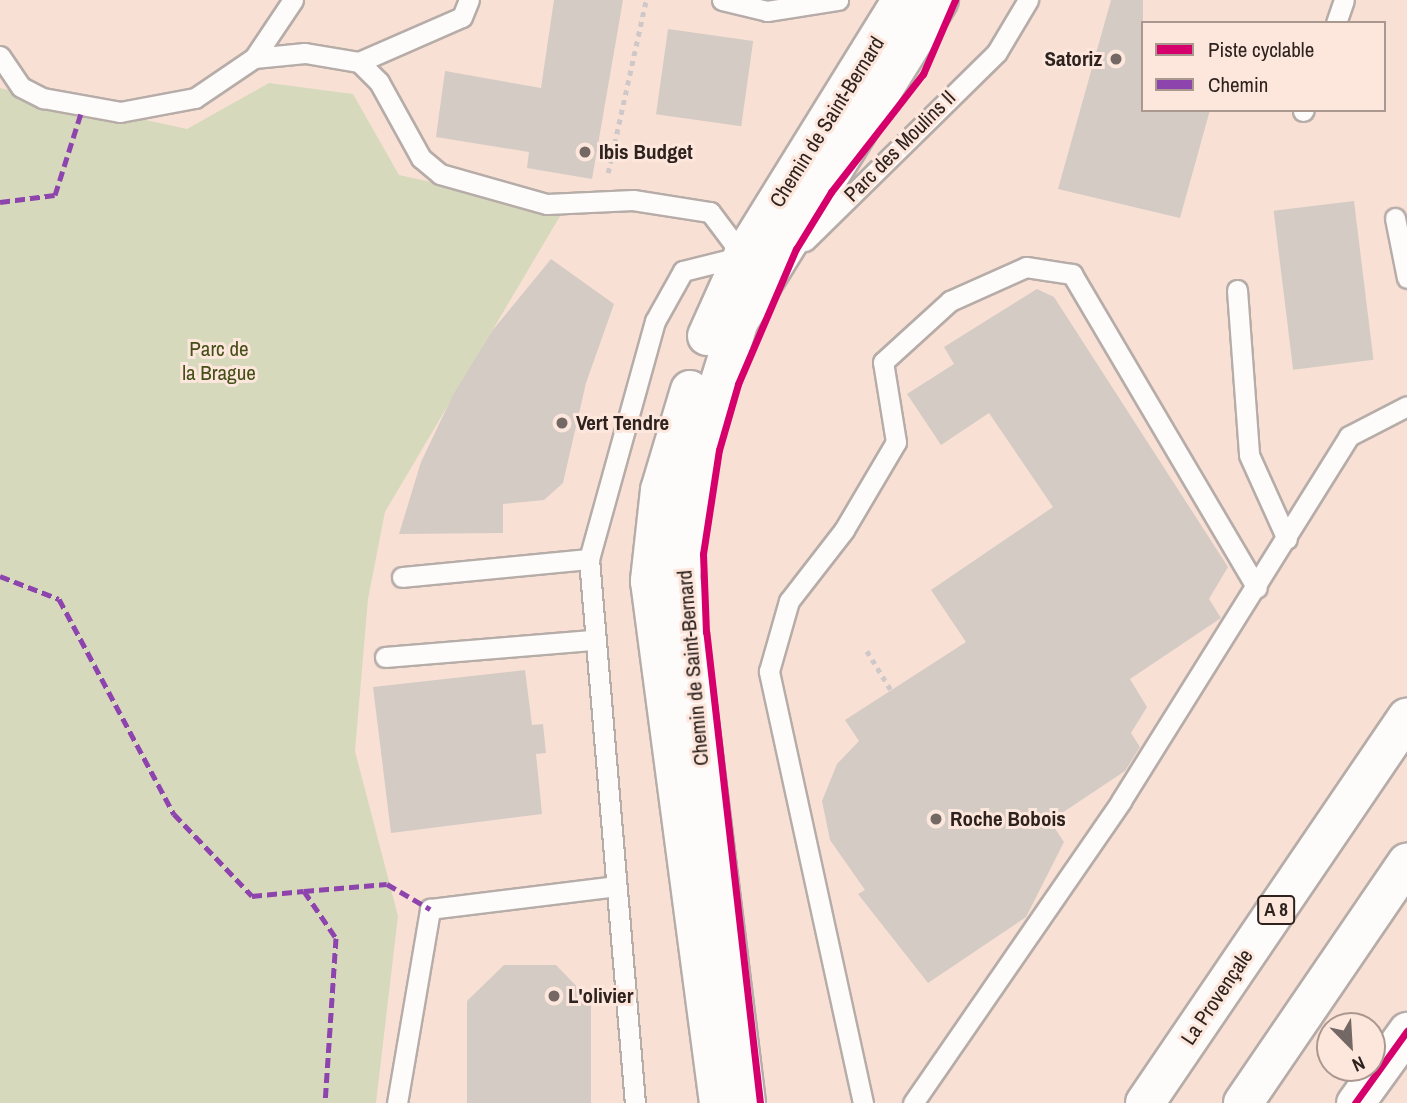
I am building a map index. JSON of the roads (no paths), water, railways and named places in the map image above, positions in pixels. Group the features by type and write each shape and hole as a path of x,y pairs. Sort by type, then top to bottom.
{"main road":[{"name":"Chemin de Saint-Bernard","path":"746,1103 681,576 704,435 752,270 902,0"},
{"name":"Chemin de Saint-Bernard","path":"719,1103 650,581 660,490 710,326 752,270 939,0"},
{"name":"La Provençale","path":"1145,1103 1407,718"},
{"path":"1243,1103 1407,863"}],"street":[{"path":"1354,1103 1407,1031"}],"lane":[{"path":"0,56 21,87 43,98 120,112 195,98 254,58 293,0"},
{"path":"254,58 305,53 359,62 462,17 469,0"},
{"path":"722,0 767,11 838,0"},
{"name":"Parc des Moulins II","path":"752,270 997,52 1028,0"},
{"path":"1337,21 1344,0"},
{"path":"359,62 379,82 421,158 440,174 547,204 601,205 633,200 710,212 752,270"},
{"path":"1395,218 1407,278"},
{"path":"863,1103 769,671 789,601 844,530 896,442 883,362 950,301 1026,267 1072,274 1257,588"},
{"path":"635,1103 589,559 654,321 684,271 752,270"},
{"path":"1237,290 1249,455 1287,539"},
{"path":"913,1103 1257,588 1349,436 1407,406"},
{"path":"402,577 589,559"},
{"path":"385,657 594,640"},
{"path":"397,1103 430,909 616,886"}],"place":[{"name":"Satoriz","path":"1116,59"},
{"name":"Ibis Budget","path":"585,152"},
{"name":"Vert Tendre","path":"562,423"},
{"name":"Roche Bobois","path":"936,819"},
{"name":"L'olivier","path":"554,996"}],"park label":[{"name":"Parc de la Brague","path":"219,361"}]}
